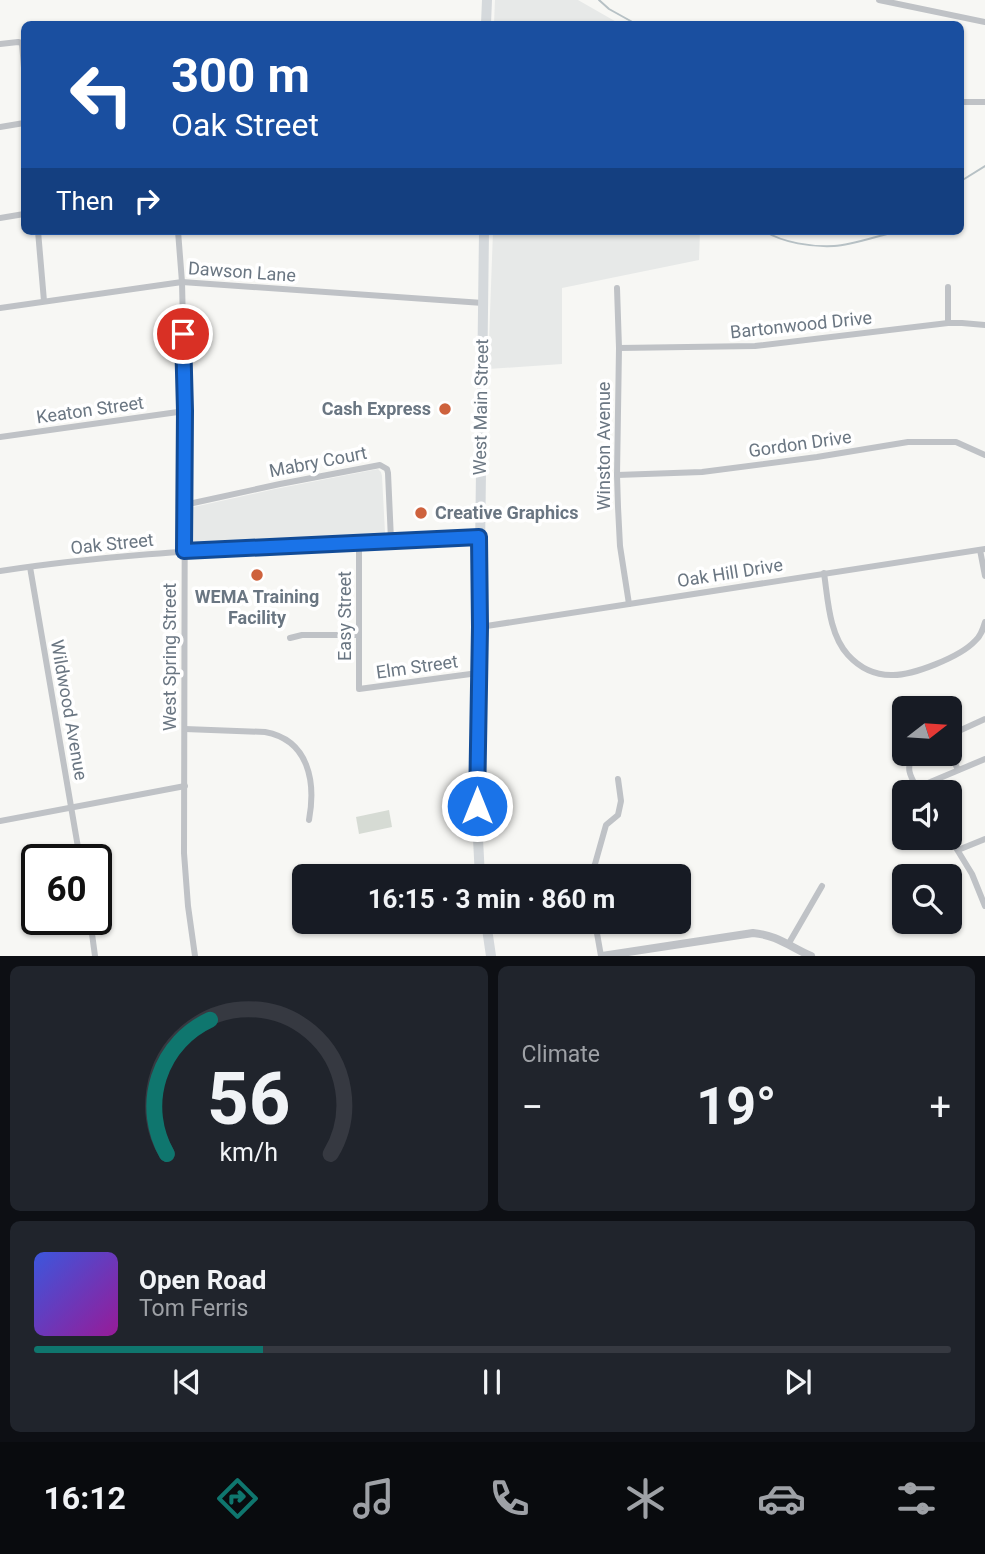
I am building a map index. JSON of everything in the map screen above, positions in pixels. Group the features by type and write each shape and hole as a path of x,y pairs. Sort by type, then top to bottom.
{"main road":[{"path":"486,21 487,0"},
{"name":"West Main Street","path":"479,864 477,820 479,537 484,235"},
{"path":"488,934 491,956"}],"street":[{"path":"879,0 985,22"},
{"path":"0,44 21,42"},
{"path":"964,102 985,103"},
{"path":"0,127 21,124"},
{"path":"0,218 21,214"},
{"path":"38,235 44,301"},
{"name":"West Spring Street","path":"177,235 182,282 185,411 186,884 195,956"},
{"name":"Dawson Lane","path":"0,308 182,282 483,303"},
{"path":"948,287 948,323"},
{"name":"Winston Avenue","path":"617,288 617,475 620,546 629,604"},
{"name":"Bartonwood Drive","path":"619,348 755,346 948,323 985,325"},
{"name":"Keaton Street","path":"0,437 185,411"},
{"name":"Gordon Drive","path":"617,475 702,472 908,442 956,442 985,455"},
{"name":"Mabry Court","path":"184,505 380,465 387,469 388,473 391,540"},
{"name":"Oak Street","path":"0,571 184,551 479,537"},
{"name":"Easy Street","path":"359,542 359,689"},
{"path":"982,549 985,576"},
{"name":"Oak Hill Drive","path":"480,627 982,549"},
{"name":"Wildwood Avenue","path":"30,566 78,844"},
{"path":"824,573 837,638 849,656 870,672 903,675 941,662 974,643 985,622"},
{"path":"290,638 302,635 359,635"},
{"name":"Elm Street","path":"359,689 478,673"},
{"path":"962,730 985,719"},
{"path":"185,729 274,733 289,742 308,770 311,793 309,820"},
{"path":"935,780 985,759"},
{"path":"956,766 958,770"},
{"path":"595,864 606,825 618,815 621,801 618,779"},
{"path":"0,821 184,786"},
{"path":"962,848 985,839"},
{"path":"958,850 972,874 985,906"},
{"path":"789,943 822,886"},
{"path":"598,934 601,956 753,933 769,935 811,956"},
{"path":"92,935 95,956"}],"shaded area":[{"path":"495,0 578,0 615,21 494,21"},
{"path":"493,235 700,235 699,260 562,288 562,364 488,369"},
{"path":"378,469 382,476 385,533 278,539 278,544 189,548 189,508"},
{"path":"389,810 392,827 359,834 356,817"}],"waterway":[{"path":"599,0 631,21"},
{"path":"964,179 985,166"},
{"path":"772,235 807,245 825,246 849,244 884,235"}],"place":[{"name":"Cash Express","path":"445,409"},
{"name":"Creative Graphics","path":"421,513"},
{"name":"WEMA Training Facility","path":"257,575"}],"route":[{"path":"183,334 184,551 479,537 477,806"}]}
